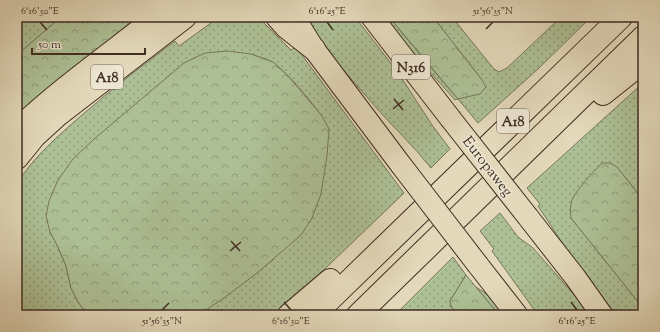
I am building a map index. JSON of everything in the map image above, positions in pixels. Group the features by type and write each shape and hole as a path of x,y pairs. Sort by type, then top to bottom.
{"highway":[{"name":"A18","path":"17,130 56,95 157,17"},
{"name":"A18","path":"17,158 34,137 58,115 185,17"},
{"path":"277,17 286,27 314,50"},
{"name":"A18","path":"314,315 621,17"},
{"name":"A18","path":"358,315 643,37"},
{"name":"A18","path":"516,162 643,62"},
{"name":"A18","path":"289,315 328,282 406,226"}],"main road":[{"path":"294,17 314,50 517,315"},
{"name":"Europaweg","path":"372,17 575,277 602,315"}],"green space":[{"path":"17,17 61,17 17,55"},
{"path":"61,17 137,17 17,115 17,55"},
{"path":"226,17 249,17 263,22 291,50 296,47 404,193 275,315 197,315 224,298 274,259 329,129 312,103 281,69 266,59 251,54 50,232 66,266 71,288 78,302 88,315 17,315 17,184 23,174 55,139 93,105 139,68 175,41 179,46 215,20"},
{"path":"300,17 355,17 397,71 432,125 450,149 431,168 354,83"},
{"path":"382,17 389,17 458,99 455,100"},
{"path":"389,17 433,17 486,87 480,94 458,99"},
{"path":"433,17 452,17 494,69 499,72 507,68 561,17 591,17 538,69 478,123 458,99 482,80"},
{"path":"228,51 251,54 273,62 289,77 322,116 329,129 327,156 321,194 312,218 301,235 257,273 200,314 88,315 78,302 71,288 66,266 50,232 46,216 49,201 58,180 73,159 94,139 184,63 205,53"},
{"path":"643,83 643,200 617,167 571,218 643,308 643,315 610,315 538,206 540,204 527,188"},
{"path":"602,163 610,163 617,167 643,200 643,308 571,218 570,211 572,200 586,180"},
{"path":"500,213 518,237 533,248 592,315 538,315 492,251 494,249 480,231"},
{"path":"453,257 466,275 450,301 451,306 458,315 395,315"},
{"path":"466,275 499,315 458,315 451,306 450,301"},
{"path":"476,287 491,297 505,315 499,315"}]}
